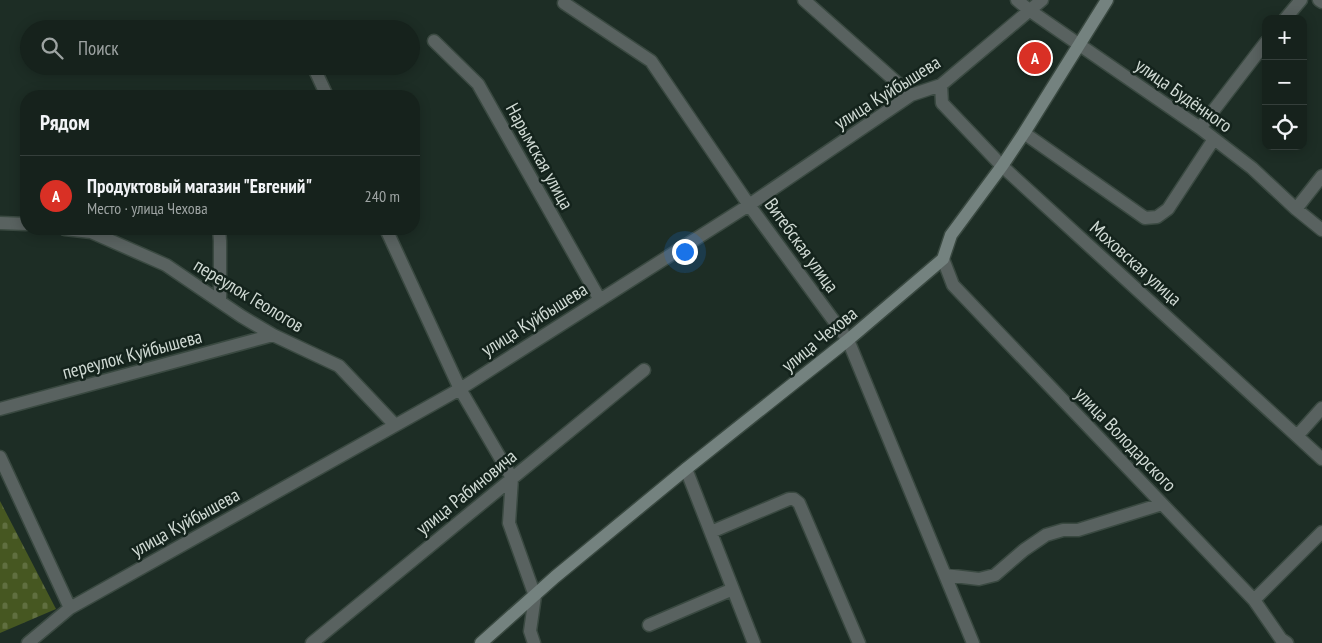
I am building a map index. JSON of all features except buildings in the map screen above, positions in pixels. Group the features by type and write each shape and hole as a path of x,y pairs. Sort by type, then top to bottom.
{"street":[{"path":"804,0 911,95"},
{"name":"улица Будённого","path":"1017,0 1200,128 1252,168 1296,209 1322,230"},
{"name":"улица Куйбышева","path":"28,643 70,608 460,388 749,205 911,95 941,85 1042,0"},
{"path":"943,259 951,235 1024,133 1107,0"},
{"path":"1289,15 1302,0"},
{"name":"Витебская улица","path":"564,3 651,61 749,205 848,340 973,643"},
{"name":"Нарымская улица","path":"434,41 478,84 600,300"},
{"path":"1200,128 1262,47"},
{"path":"317,75 324,90"},
{"name":"Моховская улица","path":"941,85 942,103 1002,166 1322,459"},
{"path":"1024,133 1145,218 1157,217 1168,209 1214,139"},
{"path":"1296,209 1322,176"},
{"path":"0,223 20,224"},
{"name":"переулок Геологов","path":"98,235 166,265 273,335 339,366 395,425"},
{"path":"220,235 220,302"},
{"path":"389,235 460,388 512,478 510,523 535,596 530,632 534,643"},
{"name":"улица Чехова","path":"481,643 555,577 686,469 848,340 943,259"},
{"name":"улица Володарского","path":"943,259 953,285 1254,600 1281,642"},
{"name":"переулок Куйбышева","path":"0,409 273,335"},
{"name":"улица Рабиновича","path":"312,643 644,370"},
{"path":"1297,436 1322,408"},
{"path":"0,457 70,608"},
{"path":"686,469 754,643"},
{"path":"711,532 789,499 794,499 799,503 859,643"},
{"path":"945,575 979,579 995,575 1024,550 1046,535 1063,530 1078,530 1162,504"},
{"path":"1254,600 1322,532"},
{"path":"649,625 733,589"}],"green space":[{"path":"0,501 56,609 0,633"}],"place":[{"name":"Продуктовый магазин \"Евгений\"","path":"1035,58"}]}
